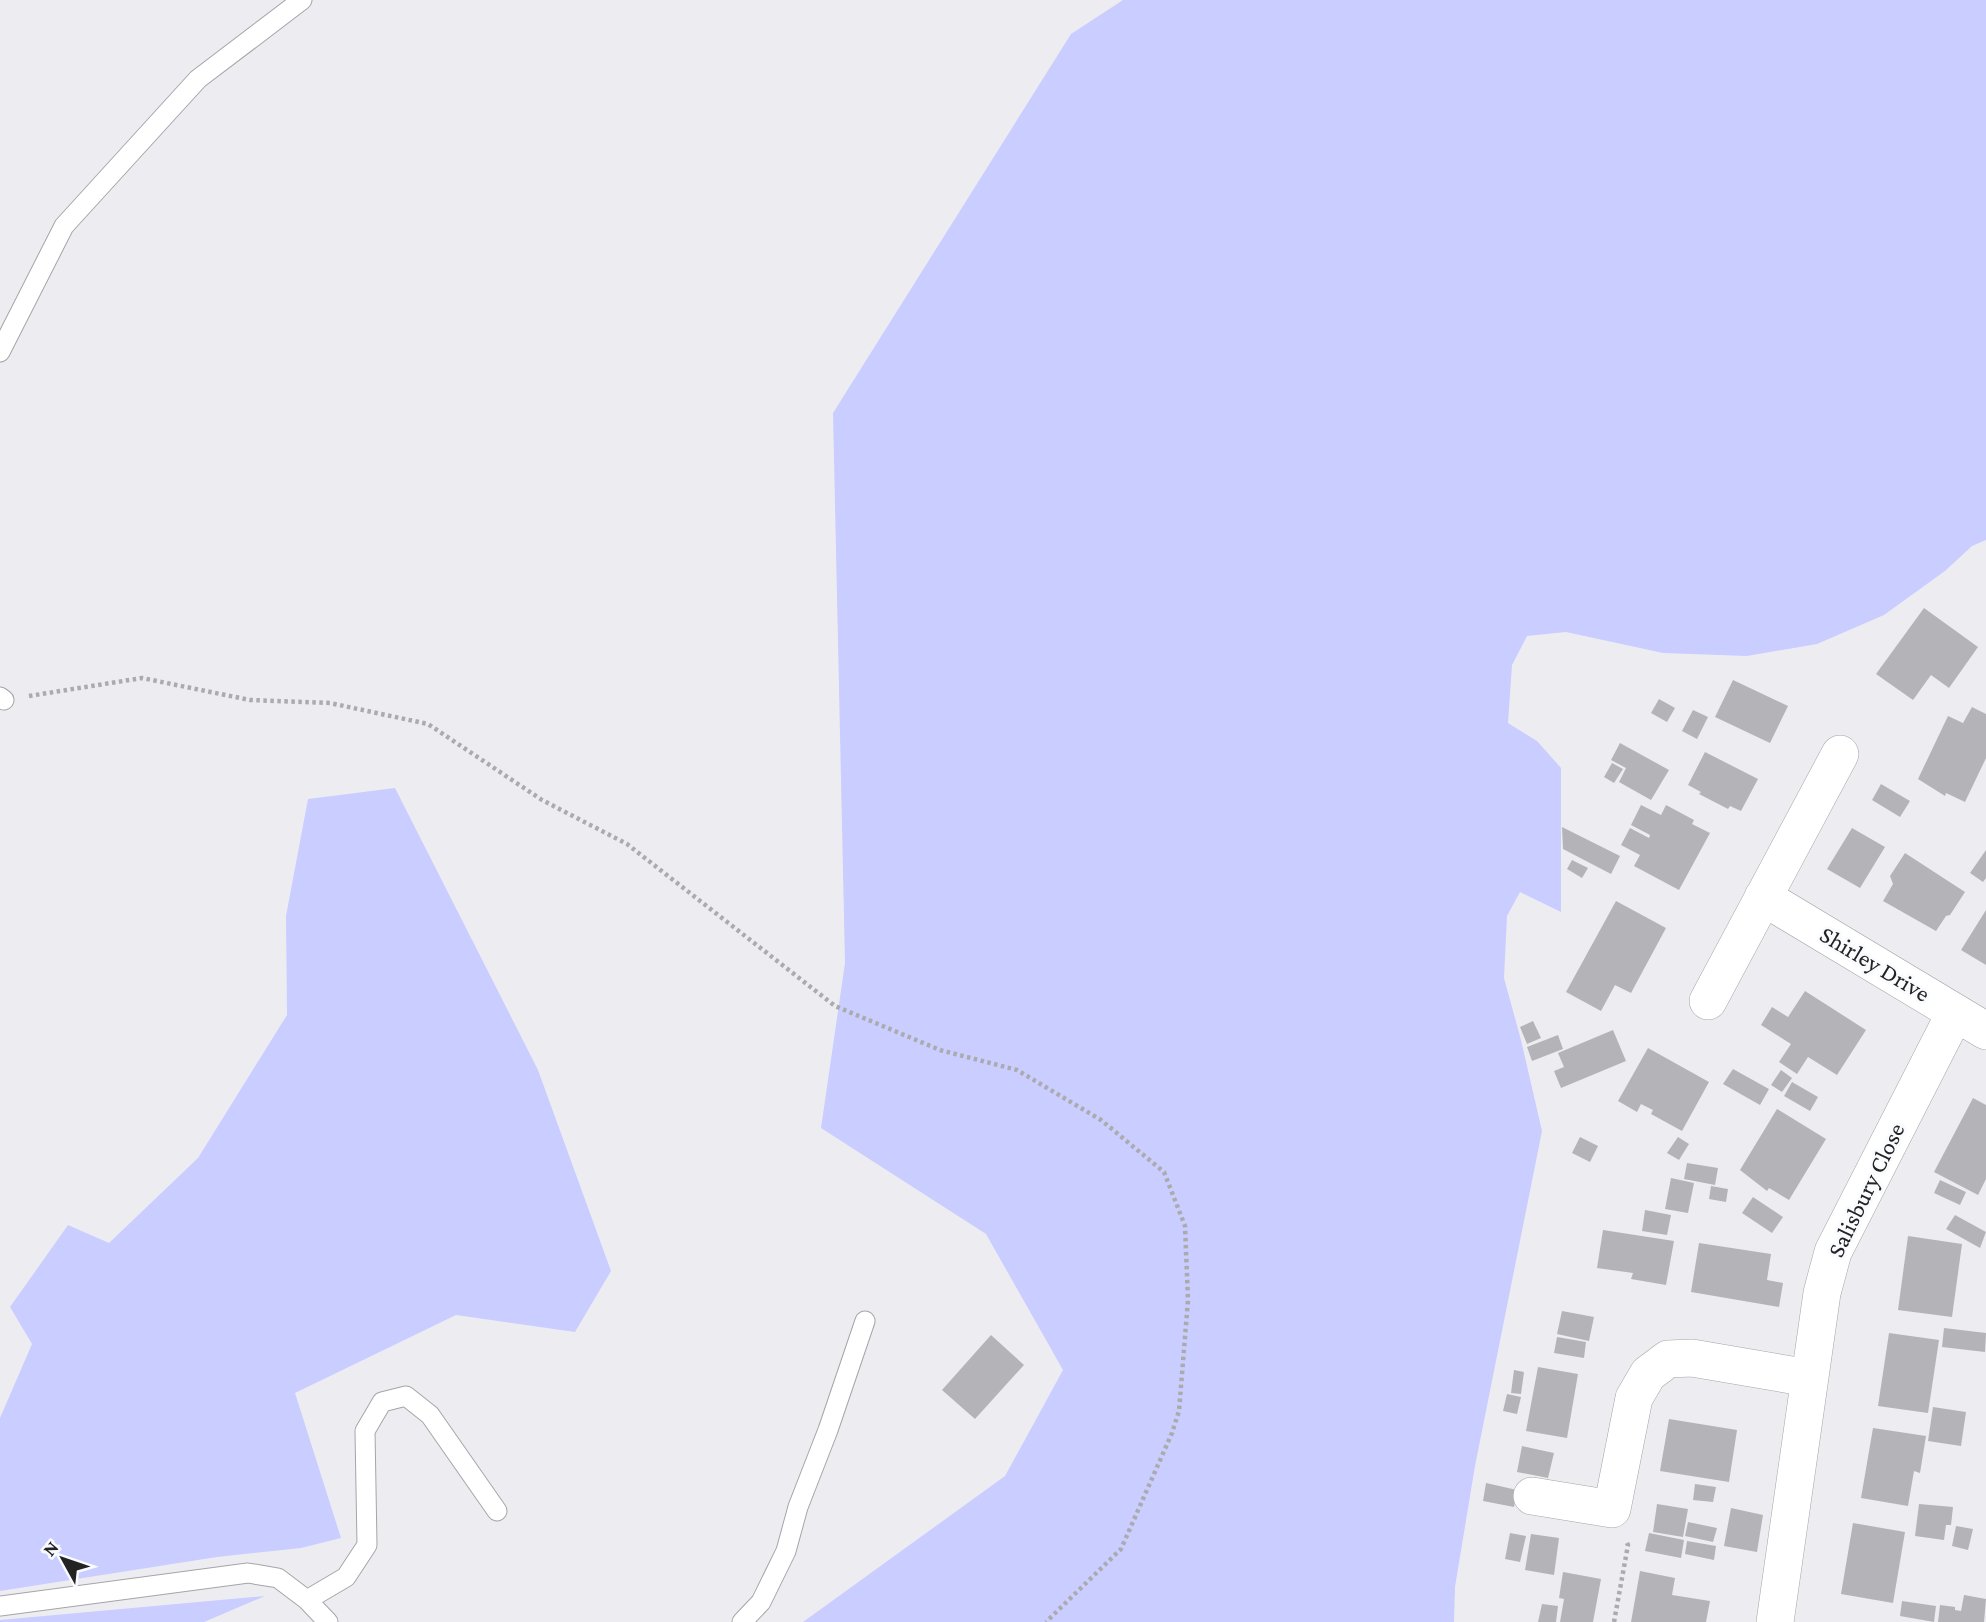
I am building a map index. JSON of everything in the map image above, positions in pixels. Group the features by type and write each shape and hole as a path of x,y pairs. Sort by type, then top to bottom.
{"street":[{"path":"1708,1001 1840,754"},
{"name":"Shirley Drive","path":"1763,897 1986,1031"},
{"name":"Salisbury Close","path":"1775,1622 1822,1293 1833,1252 1955,1013"},
{"path":"1532,1496 1612,1509 1634,1398 1648,1374 1668,1359 1692,1358 1810,1378"}],"lane":[{"path":"0,352 64,226 198,79 302,0"},
{"path":"742,1622 761,1602 786,1551 798,1507 828,1430 865,1321"},
{"path":"307,1600 346,1577 367,1545 365,1431 382,1402 406,1396 430,1415 497,1511"},
{"path":"0,1606 248,1573 278,1578 307,1600 328,1622"}],"path":[{"path":"2,698 142,678 250,700 330,703 428,724 542,800 627,845 835,1006 940,1050 1017,1070 1101,1119 1164,1172 1185,1226 1188,1300 1179,1411 1121,1549 1046,1622"},
{"path":"1614,1622 1628,1545"}],"shaded area":[{"path":"1123,0 1986,0 1986,540 1972,546 1945,571 1884,615 1817,644 1747,656 1663,653 1566,632 1527,636 1512,665 1508,723 1537,741 1561,768 1561,912 1520,892 1507,916 1504,978 1542,1131 1475,1466 1455,1587 1454,1622 803,1622 1005,1476 1063,1370 986,1234 821,1128 845,963 833,413 1071,34"},
{"path":"395,788 538,1070 611,1271 575,1332 456,1315 295,1393 341,1538 301,1548 217,1557 0,1591 0,1418 32,1344 10,1307 68,1225 109,1243 198,1158 287,1015 286,916 308,799"},
{"path":"265,1596 204,1622 0,1622 0,1620"}],"building":[{"path":"1924,608 1978,647 1949,688 1931,675 1913,700 1876,674"},
{"path":"1733,680 1788,706 1770,743 1715,717"},
{"path":"1659,699 1675,708 1667,722 1651,713"},
{"path":"1972,707 1986,714 1986,758 1965,802 1946,793 1945,796 1918,779 1948,716 1963,723"},
{"path":"1693,710 1708,717 1697,739 1682,731"},
{"path":"1620,743 1669,770 1651,800 1619,782 1626,768 1611,760"},
{"path":"1705,752 1758,779 1741,811 1730,806 1728,809 1688,785"},
{"path":"1612,763 1623,769 1614,783 1604,777"},
{"path":"1881,784 1910,801 1900,817 1872,800"},
{"path":"1641,805 1661,815 1666,805 1694,820 1692,824 1710,833 1679,890 1634,866 1640,855 1621,845 1630,828 1649,838 1650,835 1631,825"},
{"path":"1562,827 1620,856 1611,874 1563,849"},
{"path":"1852,828 1885,847 1860,888 1827,869"},
{"path":"1986,850 1986,878 1983,882 1970,873"},
{"path":"1905,853 1965,892 1936,931 1883,901 1893,884 1890,876"},
{"path":"1572,860 1588,868 1582,878 1567,869"},
{"path":"1616,901 1666,928 1631,993 1615,985 1601,1011 1566,992"},
{"path":"1986,910 1986,965 1961,950"},
{"path":"1805,991 1866,1030 1837,1075 1808,1057 1797,1074 1779,1062 1791,1044 1761,1025 1772,1007 1788,1017"},
{"path":"1533,1021 1541,1038 1527,1044 1520,1027"},
{"path":"1613,1030 1626,1061 1561,1088 1554,1071 1564,1067 1558,1053"},
{"path":"1558,1035 1563,1049 1532,1061 1527,1047"},
{"path":"1648,1048 1709,1082 1682,1131 1651,1114 1653,1110 1641,1104 1637,1112 1618,1101"},
{"path":"1733,1069 1769,1089 1760,1105 1723,1084"},
{"path":"1781,1070 1792,1078 1782,1092 1771,1085"},
{"path":"1792,1082 1818,1097 1810,1111 1784,1096"},
{"path":"1973,1098 1986,1105 1986,1179 1978,1195 1934,1172"},
{"path":"1777,1109 1826,1139 1789,1200 1769,1188 1767,1191 1740,1170"},
{"path":"1580,1137 1598,1146 1590,1162 1572,1153"},
{"path":"1678,1137 1689,1144 1679,1160 1667,1153"},
{"path":"1687,1163 1718,1168 1715,1185 1684,1179"},
{"path":"1671,1178 1694,1183 1688,1213 1665,1209"},
{"path":"1940,1180 1966,1192 1960,1205 1934,1193"},
{"path":"1711,1186 1728,1189 1726,1202 1709,1199"},
{"path":"1753,1197 1783,1217 1772,1233 1742,1213"},
{"path":"1645,1210 1671,1215 1667,1235 1642,1231"},
{"path":"1955,1215 1986,1232 1980,1248 1946,1229"},
{"path":"1603,1230 1674,1241 1666,1285 1631,1279 1633,1273 1597,1268"},
{"path":"1908,1236 1962,1244 1952,1317 1898,1310"},
{"path":"1699,1243 1771,1254 1767,1280 1783,1283 1779,1307 1691,1292"},
{"path":"1562,1311 1594,1317 1589,1341 1557,1334"},
{"path":"1944,1328 1986,1333 1985,1352 1942,1347"},
{"path":"1889,1333 1939,1340 1928,1413 1878,1406"},
{"path":"991,1335 1024,1365 975,1419 942,1390"},
{"path":"1557,1337 1586,1342 1584,1358 1554,1353"},
{"path":"1538,1367 1578,1374 1567,1438 1526,1431"},
{"path":"1514,1370 1524,1372 1521,1394 1511,1393"},
{"path":"1507,1394 1521,1397 1517,1414 1503,1411"},
{"path":"1933,1407 1966,1412 1961,1446 1928,1441"},
{"path":"1669,1419 1737,1430 1729,1482 1660,1471"},
{"path":"1873,1428 1926,1436 1920,1473 1914,1471 1908,1506 1861,1498"},
{"path":"1522,1446 1554,1453 1548,1478 1517,1472"},
{"path":"1486,1483 1517,1490 1514,1507 1483,1501"},
{"path":"1695,1484 1716,1487 1713,1502 1693,1500"},
{"path":"1657,1504 1688,1509 1683,1537 1653,1532"},
{"path":"1919,1504 1953,1507 1951,1525 1946,1525 1944,1540 1915,1536"},
{"path":"1731,1508 1763,1515 1757,1552 1724,1546"},
{"path":"1688,1522 1717,1528 1713,1542 1685,1536"},
{"path":"1853,1523 1905,1532 1893,1603 1841,1594"},
{"path":"1956,1526 1973,1529 1968,1550 1952,1546"},
{"path":"1510,1533 1526,1536 1520,1562 1505,1559"},
{"path":"1649,1533 1684,1540 1681,1558 1645,1551"},
{"path":"1531,1534 1559,1538 1554,1575 1525,1570"},
{"path":"1687,1541 1716,1546 1714,1560 1685,1554"},
{"path":"1640,1571 1675,1578 1672,1595 1710,1601 1706,1622 1631,1622"},
{"path":"1563,1572 1601,1579 1593,1622 1560,1622 1564,1599 1559,1598"},
{"path":"1964,1595 1986,1599 1984,1622 1938,1622 1940,1605 1955,1607 1955,1610 1961,1611"},
{"path":"1902,1601 1936,1606 1934,1622 1900,1616"},
{"path":"1542,1604 1558,1606 1556,1622 1538,1622"}]}
